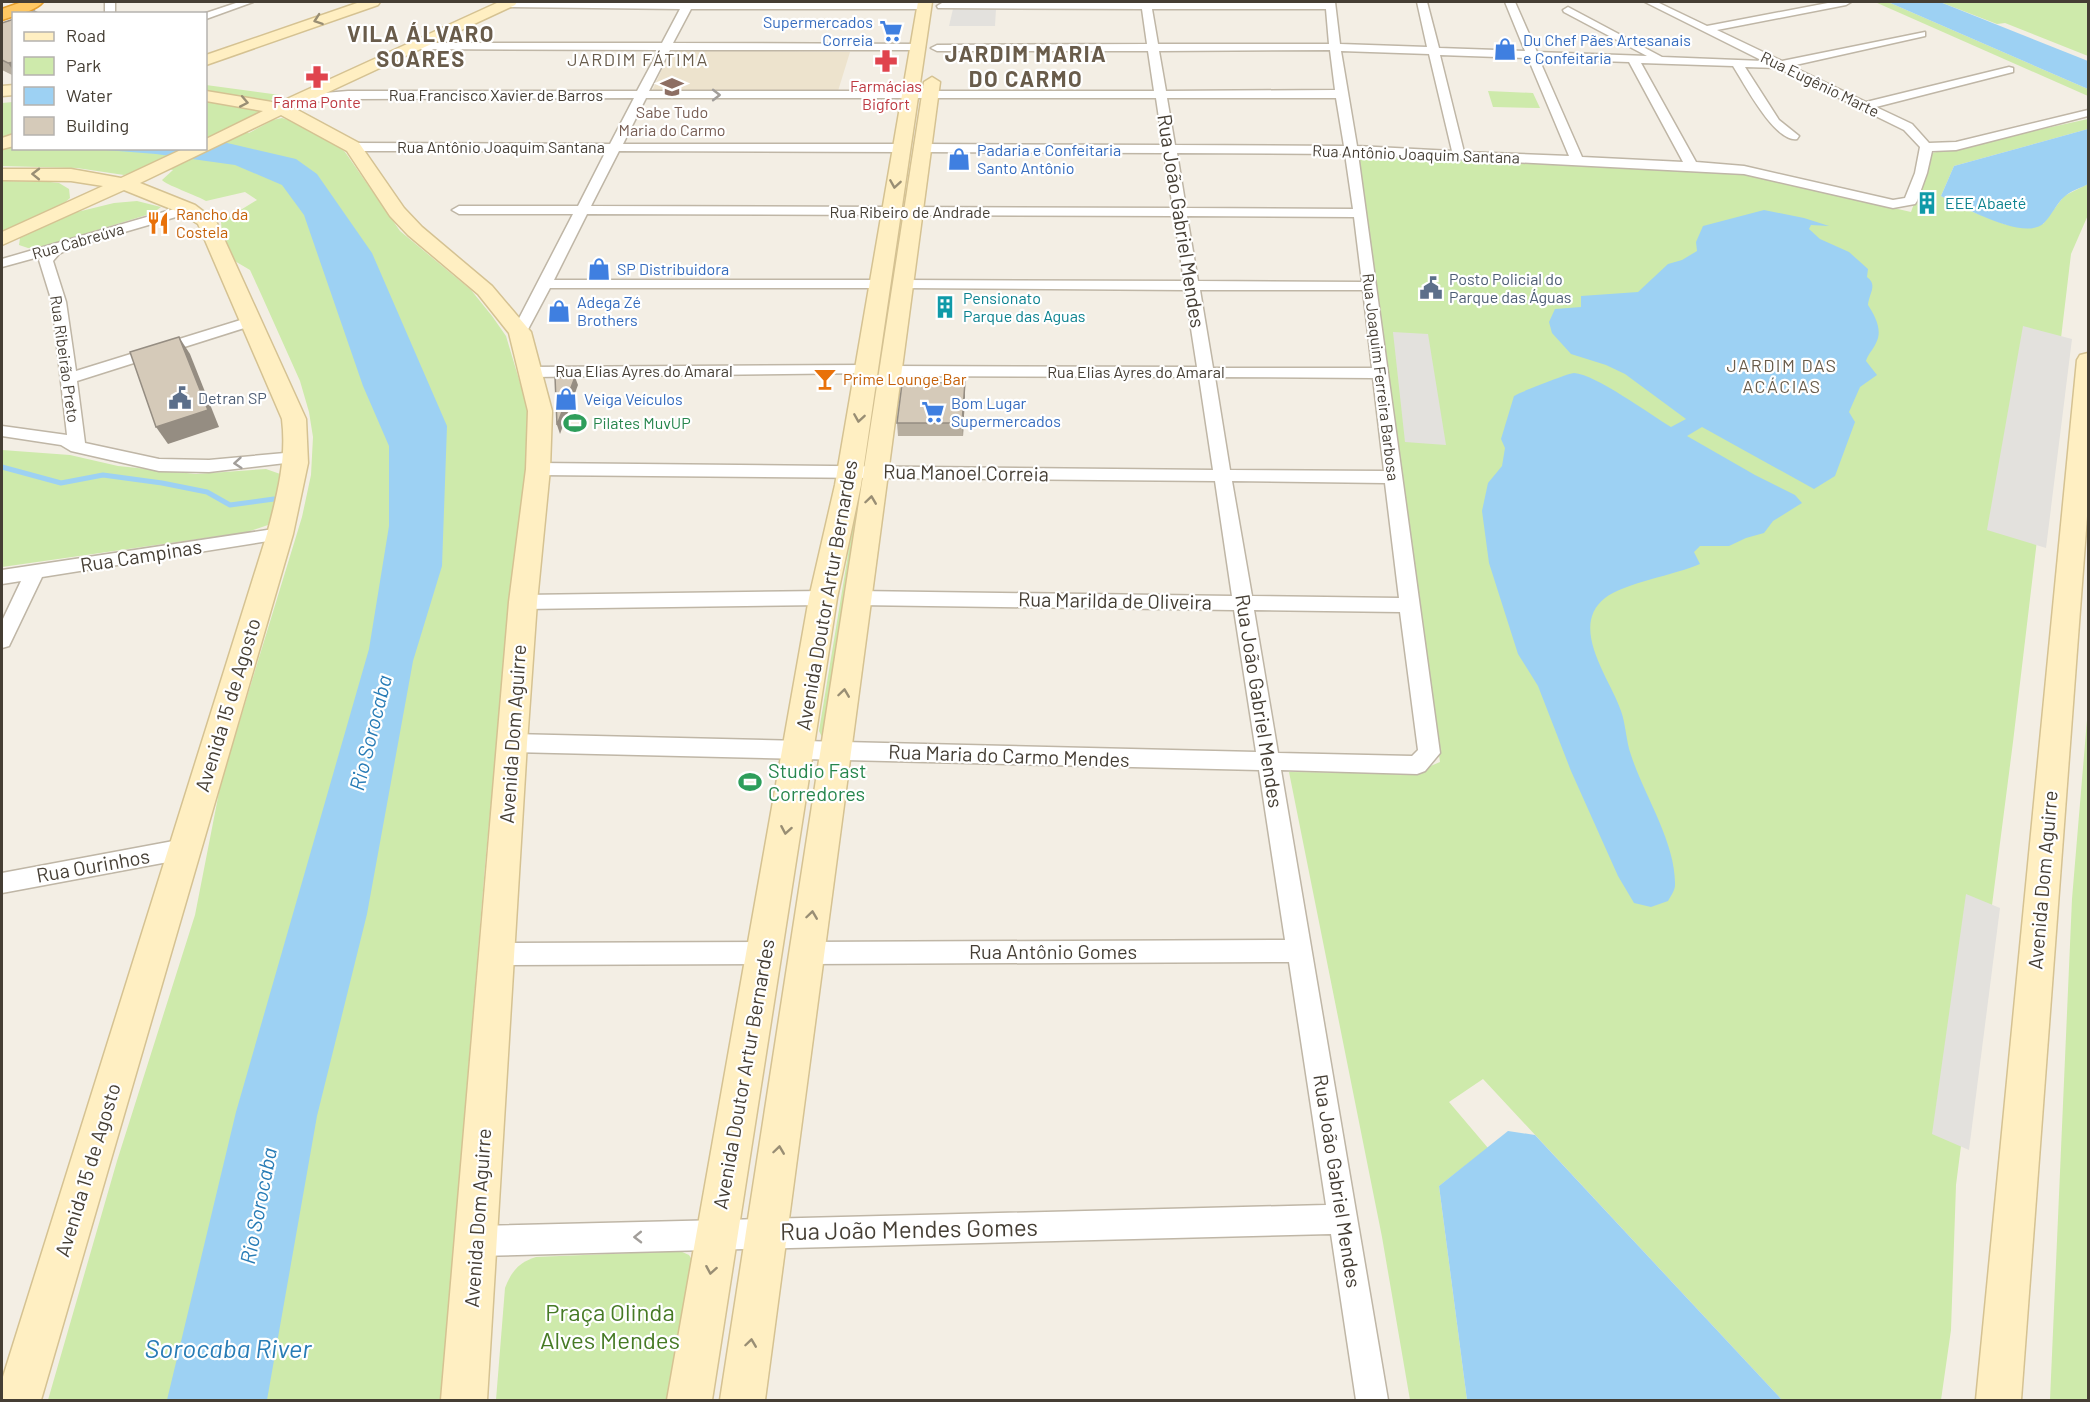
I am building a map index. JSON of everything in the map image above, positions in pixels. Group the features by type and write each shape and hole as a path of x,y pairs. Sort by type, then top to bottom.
{"highway":[{"path":"3,15 35,2"}],"main road":[{"path":"208,57 373,2"},
{"path":"207,146 506,3"},
{"name":"Avenida Doutor Artur Bernardes","path":"742,1401 807,953 824,597 850,472 878,370 902,212 901,148 921,94 933,4"},
{"path":"207,83 282,93 301,99"},
{"name":"Avenida Doutor Artur Bernardes","path":"902,212 924,148 921,94"},
{"name":"Avenida Dom Aguirre","path":"207,96 282,109 347,143"},
{"name":"Avenida Dom Aguirre","path":"301,99 347,143 397,212 415,231 477,282 520,332 540,411 538,469 523,602 512,743 464,1401"},
{"path":"5,249 62,214 197,150"},
{"name":"Avenida 15 de Agosto","path":"2,174 71,176 126,184 178,205 206,221 294,419 296,457 296,473 280,534 14,1397"},
{"path":"62,214 85,193 86,188 71,176"},
{"path":"62,214 106,200 137,198 178,205"},
{"name":"Avenida Dom Aguirre","path":"1998,1401 2088,360"},
{"name":"Avenida Doutor Artur Bernardes","path":"689,1401 765,953 857,598 875,472 878,370"}],"street":[{"path":"207,16 248,2"},
{"path":"1422,2 1459,155"},
{"path":"1510,2 1576,161"},
{"name":"Rua Eugênio Marte","path":"1650,2 1908,127 1926,147"},
{"path":"1707,29 1846,2"},
{"path":"506,3 1330,4"},
{"path":"520,332 688,4"},
{"name":"Rua João Gabriel Mendes","path":"1146,4 1372,1401"},
{"name":"Rua Joaquim Ferreira Barbosa","path":"1330,4 1340,94 1360,213 1382,373 1408,605 1429,753"},
{"path":"1568,10 1663,60"},
{"path":"413,46 1334,47 1781,65 1922,34"},
{"path":"1633,59 1692,166"},
{"path":"1737,64 1775,122 1793,136"},
{"path":"1866,105 2009,70"},
{"name":"Rua Francisco Xavier de Barros","path":"301,99 348,95 1340,94"},
{"path":"1926,147 1956,146 2088,112"},
{"name":"Rua Antônio Joaquim Santana","path":"347,143 901,148"},
{"name":"Rua Antônio Joaquim Santana","path":"924,148 1350,150 1692,166 1744,170 1893,204 1904,204 1910,201 1921,173 1926,147"},
{"name":"Rua Cabreúva","path":"5,249 68,244 178,205"},
{"name":"Rua Ribeiro de Andrade","path":"459,210 1360,213"},
{"name":"Rua Ribeirão Preto","path":"68,244 48,256 46,260 59,302 77,447"},
{"name":"Rua Ribeirão Preto","path":"5,249 48,272"},
{"path":"545,284 1370,286"},
{"path":"502,310 521,308 535,302"},
{"path":"69,378 252,321"},
{"name":"Rua Elias Ayres do Amaral","path":"531,372 878,370 1382,373"},
{"path":"2,430 66,440 77,447 159,465 209,466 296,457"},
{"name":"Rua Manoel Correia","path":"538,469 1394,477"},
{"name":"Rua Campinas","path":"2,577 280,534"},
{"path":"2,641 35,572"},
{"path":"523,602 824,597"},
{"name":"Rua Marilda de Oliveira","path":"857,598 1408,605"},
{"name":"Rua Maria do Carmo Mendes","path":"512,743 1417,765 1429,753"},
{"name":"Rua Ourinhos","path":"2,883 184,849"},
{"name":"Rua Antônio Gomes","path":"807,953 1299,951"},
{"path":"497,954 765,953"},
{"name":"Rua João Mendes Gomes","path":"476,1241 1343,1219"}],"shaded area":[{"path":"953,9 996,9 995,26 949,26"},
{"path":"679,50 850,52 838,91 652,91 669,54"},
{"path":"2023,326 2072,339 2046,548 1987,530"},
{"path":"1393,332 1428,334 1446,445 1405,442"},
{"path":"1966,894 2000,908 1969,1150 1932,1134"}],"green space":[{"path":"1875,2 1888,2 2088,89 2088,96"},
{"path":"1940,2 2088,2 2088,56 2005,23 1997,24"},
{"path":"207,85 280,95 267,102 207,93"},
{"path":"1488,91 1533,93 1540,108 1493,107"},
{"path":"207,100 260,110 261,113 230,130 249,133 273,120 282,118 292,121 331,141 345,152 400,231 471,290 506,336 529,413 523,518 505,655 485,866 441,1400 48,1400 117,1161 195,915 221,782 302,517 311,475 313,437 300,381 250,270 233,260 222,233 221,222 257,200 245,192 206,201 162,180 173,170 152,166 124,175 77,168 2,166 2,103 12,102 12,150 207,150"},
{"path":"2088,119 2088,129 1954,166 1941,196 2007,225 2043,224 2064,196 2088,184 2088,215 2071,254 2013,742 1956,1185 1951,1330 1941,1400 1782,1400 1483,1079 1449,1102 1488,1148 1439,1186 1467,1400 1410,1400 1382,1237 1289,772 1414,773 1440,762 1358,154 1741,173 1911,212 1932,153"},
{"path":"2,181 59,183 69,189 70,198 62,205 2,233"},
{"path":"137,201 161,207 153,213 42,247 28,248 19,245 20,238 73,213 114,203"},
{"path":"2,450 70,455 118,466 196,474 266,469 283,475 283,489 268,525 247,532 2,567"},
{"path":"859,488 868,488 827,737 822,737 819,731"},
{"path":"2088,708 2088,1400 2050,1400 2072,899"},
{"name":"Praça Olinda Alves Mendes","path":"680,1251 689,1255 695,1265 672,1400 496,1400 505,1288 513,1272 520,1265 536,1257"}],"water":[{"path":"1888,2 1940,2 2088,61 2088,89"},
{"path":"2088,129 2088,184 2066,195 2044,223 2035,228 2023,228 1993,220 1941,196 1954,166"},
{"name":"Sorocaba River","path":"207,138 296,159 317,174 372,253 447,426 442,566 413,661 367,914 317,1116 267,1400 167,1400 236,1112 369,649 389,526 389,446 363,386 304,215 282,185 235,165 156,154 106,150 207,150"},
{"path":"1764,210 1829,226 1811,225 1809,229 1820,239 1849,252 1868,269 1867,277 1872,286 1868,305 1879,333 1866,361 1877,375 1860,387 1849,412 1855,422 1835,476 1814,489 1702,427 1687,436 1795,495 1802,503 1773,521 1764,533 1729,546 1700,546 1694,552 1700,564 1624,588 1605,598 1595,610 1590,624 1595,654 1621,711 1631,755 1665,836 1674,869 1673,893 1668,901 1651,907 1634,903 1618,876 1571,771 1538,686 1518,654 1489,563 1482,511 1488,483 1502,466 1505,448 1501,439 1514,396 1518,394 1574,373 1596,380 1671,427 1686,419 1625,374 1606,365 1571,354 1552,333 1549,322 1555,309 1581,307 1581,296 1638,292 1668,264 1682,260 1697,251 1696,242 1703,226"},
{"path":"1508,1131 1535,1135 1782,1400 1467,1400 1439,1186"}],"building":[{"path":"12,20 12,62 2,60 2,23"},
{"name":"Detran SP","path":"179,337 208,410 156,427 130,352"},
{"path":"555,377 575,377 557,425"},
{"name":"Bom Lugar Supermercados","path":"965,382 962,423 897,423 902,384"}],"waterway":[{"path":"2,467 61,483 103,475 162,483 207,492 230,505 274,499"}],"place":[{"name":"Supermercados Correia","path":"891,31"},
{"name":"Du Chef Pães Artesanais e Confeitaria","path":"1505,49"},
{"name":"Farmácias Bigfort","path":"886,61"},
{"name":"Farma Ponte","path":"317,77"},
{"name":"Sabe Tudo Maria do Carmo","path":"672,87"},
{"name":"Padaria e Confeitaria Santo Antônio","path":"959,159"},
{"name":"EEE Abaeté","path":"1927,203"},
{"name":"Rancho da Costela","path":"158,223"},
{"name":"SP Distribuidora","path":"599,269"},
{"name":"Posto Policial do Parque das Águas","path":"1431,288"},
{"name":"Pensionato Parque das Aguas","path":"945,307"},
{"name":"Adega Zé Brothers","path":"559,311"},
{"name":"Prime Lounge Bar","path":"825,379"},
{"name":"Detran SP","path":"180,398"},
{"name":"Veiga Veículos","path":"566,399"},
{"name":"Bom Lugar Supermercados","path":"933,412"},
{"name":"Pilates MuvUP","path":"575,423"},
{"name":"Studio Fast Corredores","path":"750,782"}],"district":[{"name":"VILA ÁLVARO SOARES","path":"421,46"},
{"name":"JARDIM FÁTIMA","path":"638,60"},
{"name":"JARDIM MARIA DO CARMO","path":"1026,66"},
{"name":"JARDIM DAS ACÁCIAS","path":"1782,376"}],"water label":[{"name":"Rio Sorocaba","path":"371,733"},
{"name":"Rio Sorocaba","path":"259,1206"}]}
